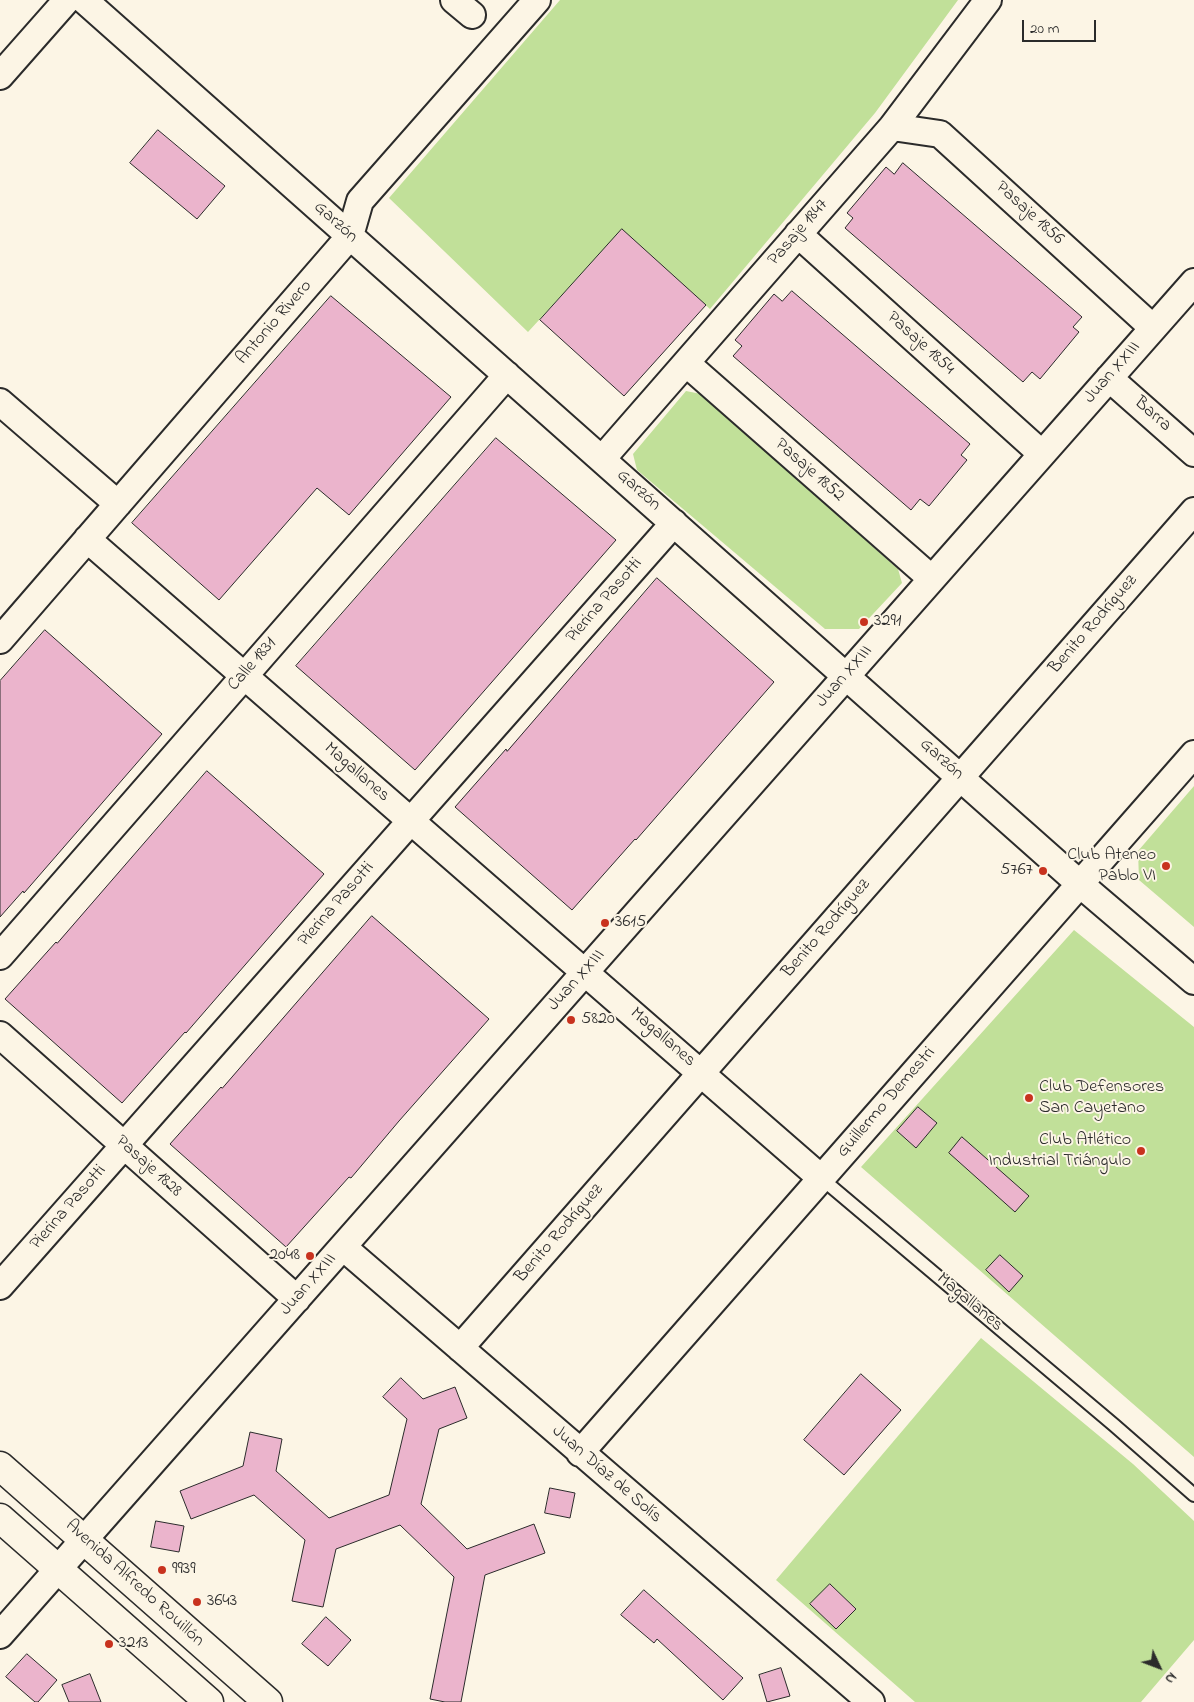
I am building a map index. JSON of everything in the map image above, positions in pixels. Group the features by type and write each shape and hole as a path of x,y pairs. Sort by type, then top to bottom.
{"street":[{"path":"0,76 67,0"},
{"name":"Garzón","path":"84,0 1080,884 1194,981"},
{"name":"Antonio Rivero","path":"0,640 350,236 360,201 536,0"},
{"name":"Pasaje 1847","path":"602,459 892,127 988,0"},
{"name":"Pasaje 1856","path":"892,127 940,134 1153,328"},
{"name":"Pasaje 1854","path":"798,234 1042,454"},
{"name":"Juan XXIII","path":"0,1635 1194,282"},
{"name":"Pasaje 1852","path":"686,362 932,579"},
{"name":"Calle 1831","path":"0,956 507,375"},
{"name":"Barra","path":"1109,378 1194,453"},
{"path":"0,402 118,504"},
{"name":"Benito Rodríguez","path":"460,1348 1194,511"},
{"name":"Pierina Pasotti","path":"0,1286 674,523"},
{"name":"Magallanes","path":"87,539 822,1178"},
{"name":"Guillermo Demestri","path":"580,1453 1194,754"},
{"name":"Pasaje 1828","path":"0,1035 297,1299"},
{"name":"Juan Díaz de Solís","path":"343,1246 580,1453 871,1702"},
{"name":"Avenida Alfredo Rouillón","path":"0,1466 268,1702"},
{"path":"0,1518 209,1702"}],"lane":[{"name":"Magallanes","path":"822,1178 1194,1495"}],"green space":[{"path":"560,0 958,0 875,113 710,309 622,230 528,332 389,198"},
{"path":"686,391 701,394 898,569 902,583 859,629 825,629 637,470 633,454"},
{"name":"Club Ateneo Pablo VI","path":"1194,786 1194,927 1139,880 1138,851"},
{"path":"1074,930 1194,1027 1194,1457 861,1167"},
{"path":"981,1338 1133,1464 1194,1521 1194,1640 1141,1702 915,1702 776,1580"}],"building":[{"path":"158,130 225,186 197,219 130,163"},
{"path":"903,163 1082,317 1073,327 1079,332 1040,379 1032,372 1023,382 845,228 853,218 847,213 886,167 894,174"},
{"path":"622,229 706,305 624,396 540,320"},
{"path":"792,291 970,444 961,455 967,460 929,506 920,499 911,510 733,356 742,346 735,340 774,294 782,301"},
{"path":"331,296 451,397 349,515 317,488 219,600 132,523"},
{"path":"496,438 616,540 415,770 296,666"},
{"path":"657,578 774,682 572,910 455,807 506,749 507,751"},
{"path":"45,630 162,734 24,893 23,891 0,917 0,681"},
{"path":"207,771 324,874 186,1033 122,1103 5,999 57,943"},
{"path":"372,916 489,1019 351,1178 349,1177 286,1247 170,1144 222,1088"},
{"path":"918,1107 937,1123 916,1148 897,1131"},
{"path":"962,1137 1029,1196 1015,1212 949,1153"},
{"path":"1000,1255 1023,1276 1009,1292 986,1270"},
{"path":"861,1374 901,1410 844,1475 804,1440"},
{"path":"401,1378 423,1399 455,1387 467,1418 439,1429 421,1504 467,1549 534,1524 545,1553 485,1575 461,1702 445,1702 430,1699 454,1577 400,1525 336,1549 323,1607 292,1601 305,1540 254,1495 191,1519 180,1491 243,1466 250,1432 282,1439 276,1471 329,1518 389,1495 407,1419 383,1397"},
{"path":"550,1488 575,1493 570,1518 545,1513"},
{"path":"156,1521 184,1526 179,1552 151,1547"},
{"path":"830,1584 856,1609 836,1629 810,1604"},
{"path":"644,1590 743,1678 723,1700 657,1639 654,1643 621,1615"},
{"path":"326,1617 351,1640 328,1666 302,1644"},
{"path":"27,1654 57,1680 38,1702 35,1702 6,1677"},
{"path":"781,1668 790,1696 767,1702 759,1675"},
{"path":"90,1674 101,1702 69,1702 62,1685"}],"place":[{"name":"3291","path":"864,622"},
{"name":"Club Ateneo Pablo VI","path":"1166,866"},
{"name":"5767","path":"1043,871"},
{"name":"3615","path":"605,923"},
{"name":"5820","path":"571,1020"},
{"name":"Club Defensores San Cayetano","path":"1029,1098"},
{"name":"Club Atlético Industrial Triángulo","path":"1141,1151"},
{"name":"2048","path":"310,1256"},
{"name":"9939","path":"162,1570"},
{"name":"3643","path":"197,1602"},
{"name":"3213","path":"109,1644"}]}
